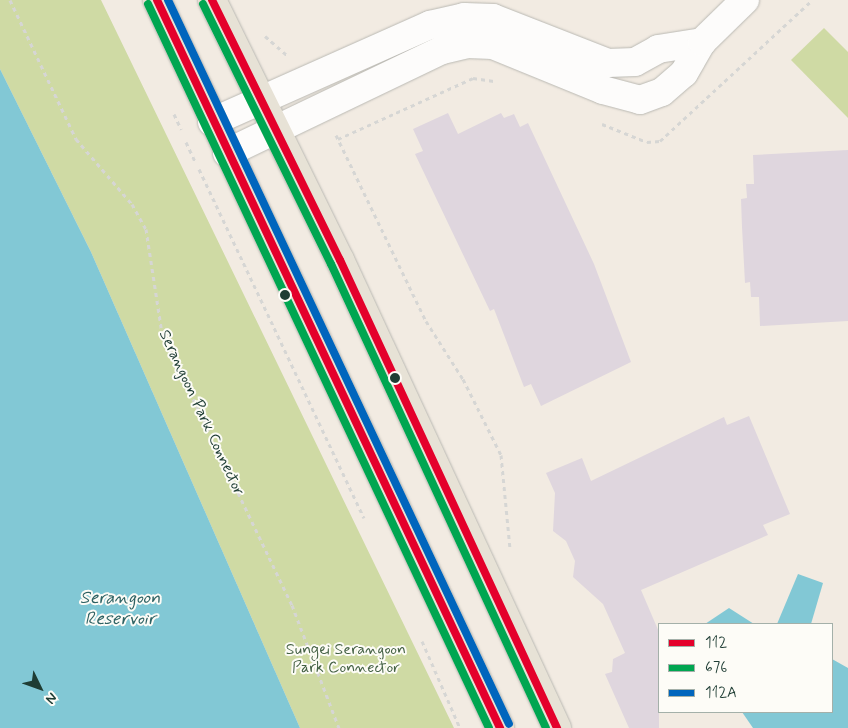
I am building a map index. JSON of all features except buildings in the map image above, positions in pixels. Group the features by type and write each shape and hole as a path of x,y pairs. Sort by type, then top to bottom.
{"main road":[{"path":"157,0 212,122 500,728"},
{"path":"212,0 258,100 340,260 557,728"}],"lane":[{"path":"227,153 442,50 468,44 493,45 603,90 640,100 662,92 684,73 702,42 745,0"},
{"path":"212,122 310,76 430,25 464,17 493,18 608,63 635,62 658,49 702,42"}],"path":[{"name":"Serangoon Park Connector","path":"10,0 76,139 132,204 146,230 162,334 292,605 339,728"},
{"path":"260,26 310,76"},
{"path":"322,106 426,321 464,379 501,455 513,557"},
{"path":"172,109 368,526"},
{"path":"418,632 460,728"}],"green space":[{"name":"Sungei Serangoon Park Connector","path":"0,0 101,0 454,728 300,728 91,252 0,69"},
{"path":"824,28 848,52 848,118 791,60"}],"water":[{"name":"Serangoon Reservoir","path":"0,69 91,252 300,728 0,728"},
{"path":"798,574 823,583 811,623 777,623"},
{"path":"729,608 752,623 706,623"},
{"path":"833,660 848,668 848,728 753,728 743,713 833,713"}],"transit line":[{"name":"112","path":"157,0 500,728"},
{"name":"112A","path":"168,0 509,724"},
{"name":"112","path":"212,0 340,260 557,728"},
{"name":"676","path":"148,4 489,728"},
{"name":"676","path":"203,4 331,264 546,728"}]}
